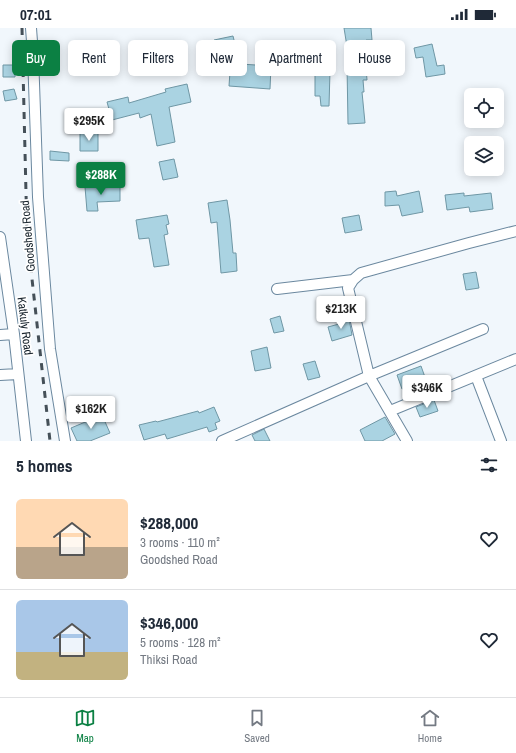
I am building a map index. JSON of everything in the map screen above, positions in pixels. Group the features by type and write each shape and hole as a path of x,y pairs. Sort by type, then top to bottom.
{"street":[{"name":"Goodshed Road","path":"31,28 38,196 50,349 65,441"},
{"path":"407,441 369,376 348,288 353,280 362,273 516,231"},
{"name":"Katkuly Road","path":"0,238 14,334 26,441"},
{"path":"277,290 353,280"},
{"path":"222,441 369,376 483,329"},
{"path":"0,334 14,334"},
{"path":"390,411 516,359"},
{"path":"0,375 18,374"},
{"path":"476,376 501,441"}],"building":[{"path":"344,28 371,28 372,40 346,40"},
{"path":"233,36 234,40 214,40"},
{"path":"432,44 437,66 444,65 445,74 426,77 423,57 416,58 414,48"},
{"path":"247,64 255,65 255,76 271,76 270,89 229,86 230,76 247,76"},
{"path":"3,65 12,65 12,76 15,77 3,77"},
{"path":"315,76 330,76 329,106 321,106 320,96 315,96"},
{"path":"347,76 367,76 367,80 363,80 364,92 362,92 365,123 348,124"},
{"path":"187,84 191,102 169,107 175,142 157,146 151,114 140,118 139,113 112,120 107,102 128,97 129,103 166,92 165,89"},
{"path":"14,89 17,99 5,101 3,91"},
{"path":"80,132 98,132 98,151 80,151"},
{"path":"50,151 69,153 69,161 50,160"},
{"path":"174,159 178,177 163,180 159,162"},
{"path":"96,186 96,188 120,187 120,201 97,202 98,211 87,211 85,187"},
{"path":"396,191 397,196 419,191 423,212 402,216 399,205 385,206 385,192"},
{"path":"464,193 464,196 491,193 493,209 470,212 469,207 447,210 445,195"},
{"path":"227,200 233,253 236,253 237,271 221,273 217,222 211,223 208,203"},
{"path":"167,215 169,224 166,225 168,234 164,235 169,265 154,267 149,238 139,239 136,220"},
{"path":"359,215 362,230 345,233 342,218"},
{"path":"476,272 479,288 466,290 463,274"},
{"path":"280,316 284,331 274,333 270,319"},
{"path":"349,319 352,335 332,341 328,327"},
{"path":"267,347 271,368 255,371 251,351"},
{"path":"315,361 320,377 308,380 303,364"},
{"path":"421,366 426,380 402,389 397,375"},
{"path":"434,400 438,411 420,417 416,407"},
{"path":"214,407 220,421 215,423 217,429 209,432 207,427 167,439 165,434 144,440 139,425 157,422 198,411 199,413"},
{"path":"102,415 110,433 90,441 77,441 71,428"},
{"path":"385,417 395,434 382,441 365,441 360,430"},
{"path":"264,429 270,441 255,441 252,435"}],"railway":[{"path":"22,28 27,234 50,441"}]}
